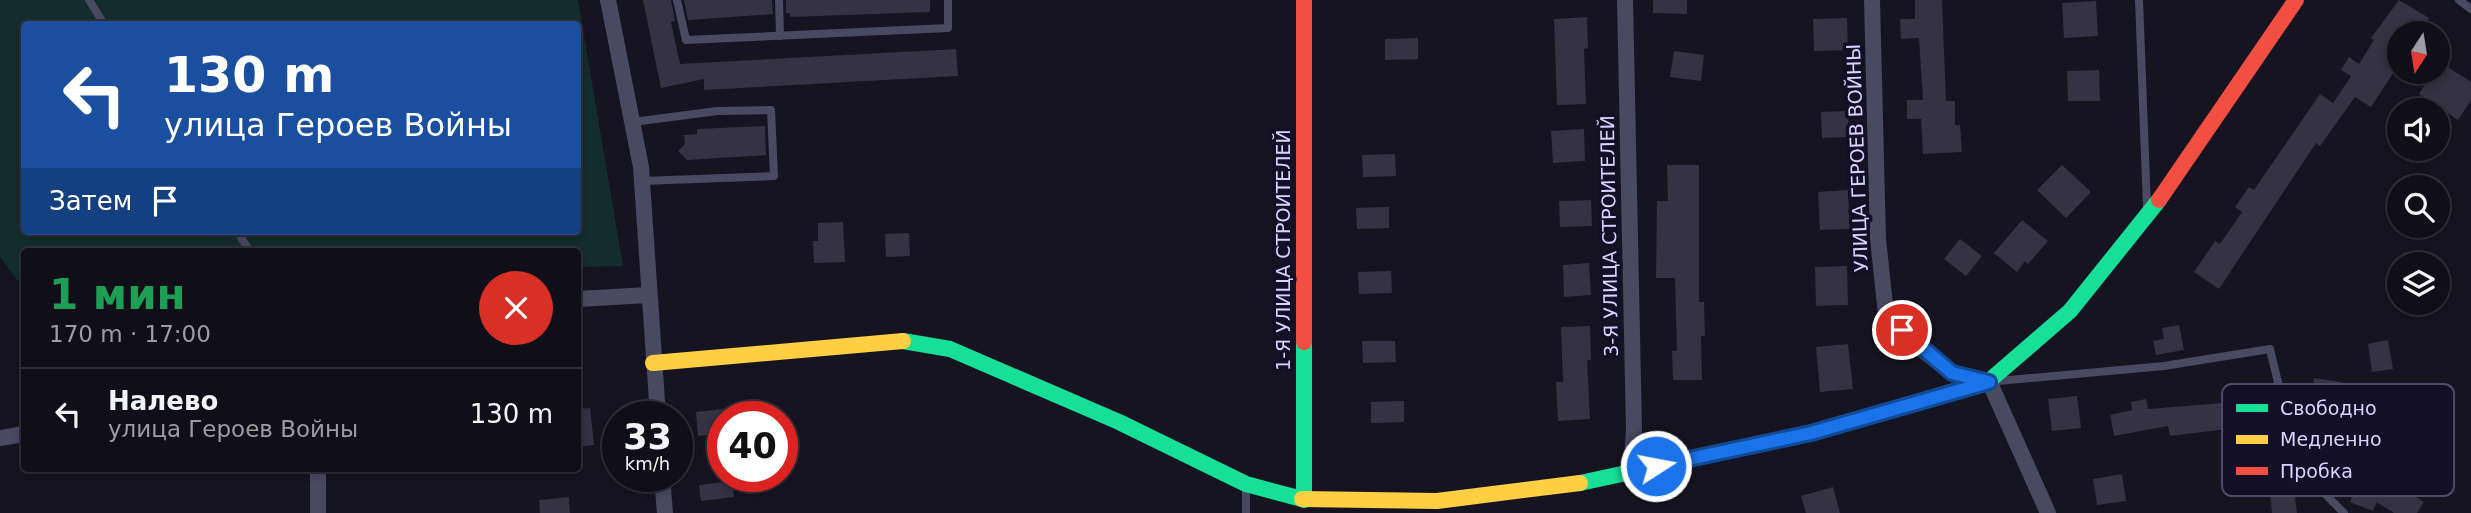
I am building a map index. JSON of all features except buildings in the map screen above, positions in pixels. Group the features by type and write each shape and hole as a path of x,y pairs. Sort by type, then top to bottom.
{"street":[{"path":"608,0 642,181 656,401"},
{"name":"1-Я УЛИЦА СТРОИТЕЛЕЙ","path":"1304,0 1304,500"},
{"name":"3-Я УЛИЦА СТРОИТЕЛЕЙ","path":"1625,0 1634,416 1631,471"},
{"name":"УЛИЦА ГЕРОЕВ ВОЙНЫ","path":"1872,0 1878,239 1886,314 1917,346 1952,373 1989,382"},
{"path":"653,363 896,340 950,349 1119,422 1246,484 1304,500 1437,501 1557,488 1811,433 1989,382 2070,311 2147,218 2296,0"},
{"path":"581,299 649,295"},
{"path":"1989,382 2048,513"},
{"path":"0,438 21,434"},
{"path":"317,472 317,513"},
{"path":"663,492 665,513"}],"lane":[{"path":"89,0 102,21"},
{"path":"677,0 686,40 948,28 948,0"},
{"path":"779,0 780,36"},
{"path":"2139,0 2147,218"},
{"path":"2459,0 2471,9"},
{"path":"633,122 717,110 771,110 774,176 642,181"},
{"path":"1989,382 2164,366 2270,349 2278,384"},
{"path":"1246,484 1246,513"},
{"path":"2327,496 2344,513"}],"green space":[{"path":"0,0 578,0 623,266 581,267 581,248 21,248 21,285 0,257"}],"traffic: fast":[{"path":"1580,483 1811,433 1989,381 2070,311 2159,200"},
{"path":"903,341 950,349 1119,422 1246,484 1302,499"},
{"path":"1304,342 1304,500"}],"traffic: slow":[{"path":"653,363 903,341"},
{"path":"1302,499 1437,501 1580,483"}],"traffic: jam":[{"path":"1304,0 1304,342"},
{"path":"2159,200 2296,0"}],"route":[{"path":"1656,466 1811,433 1989,382 1952,373 1917,346 1902,330"}]}
